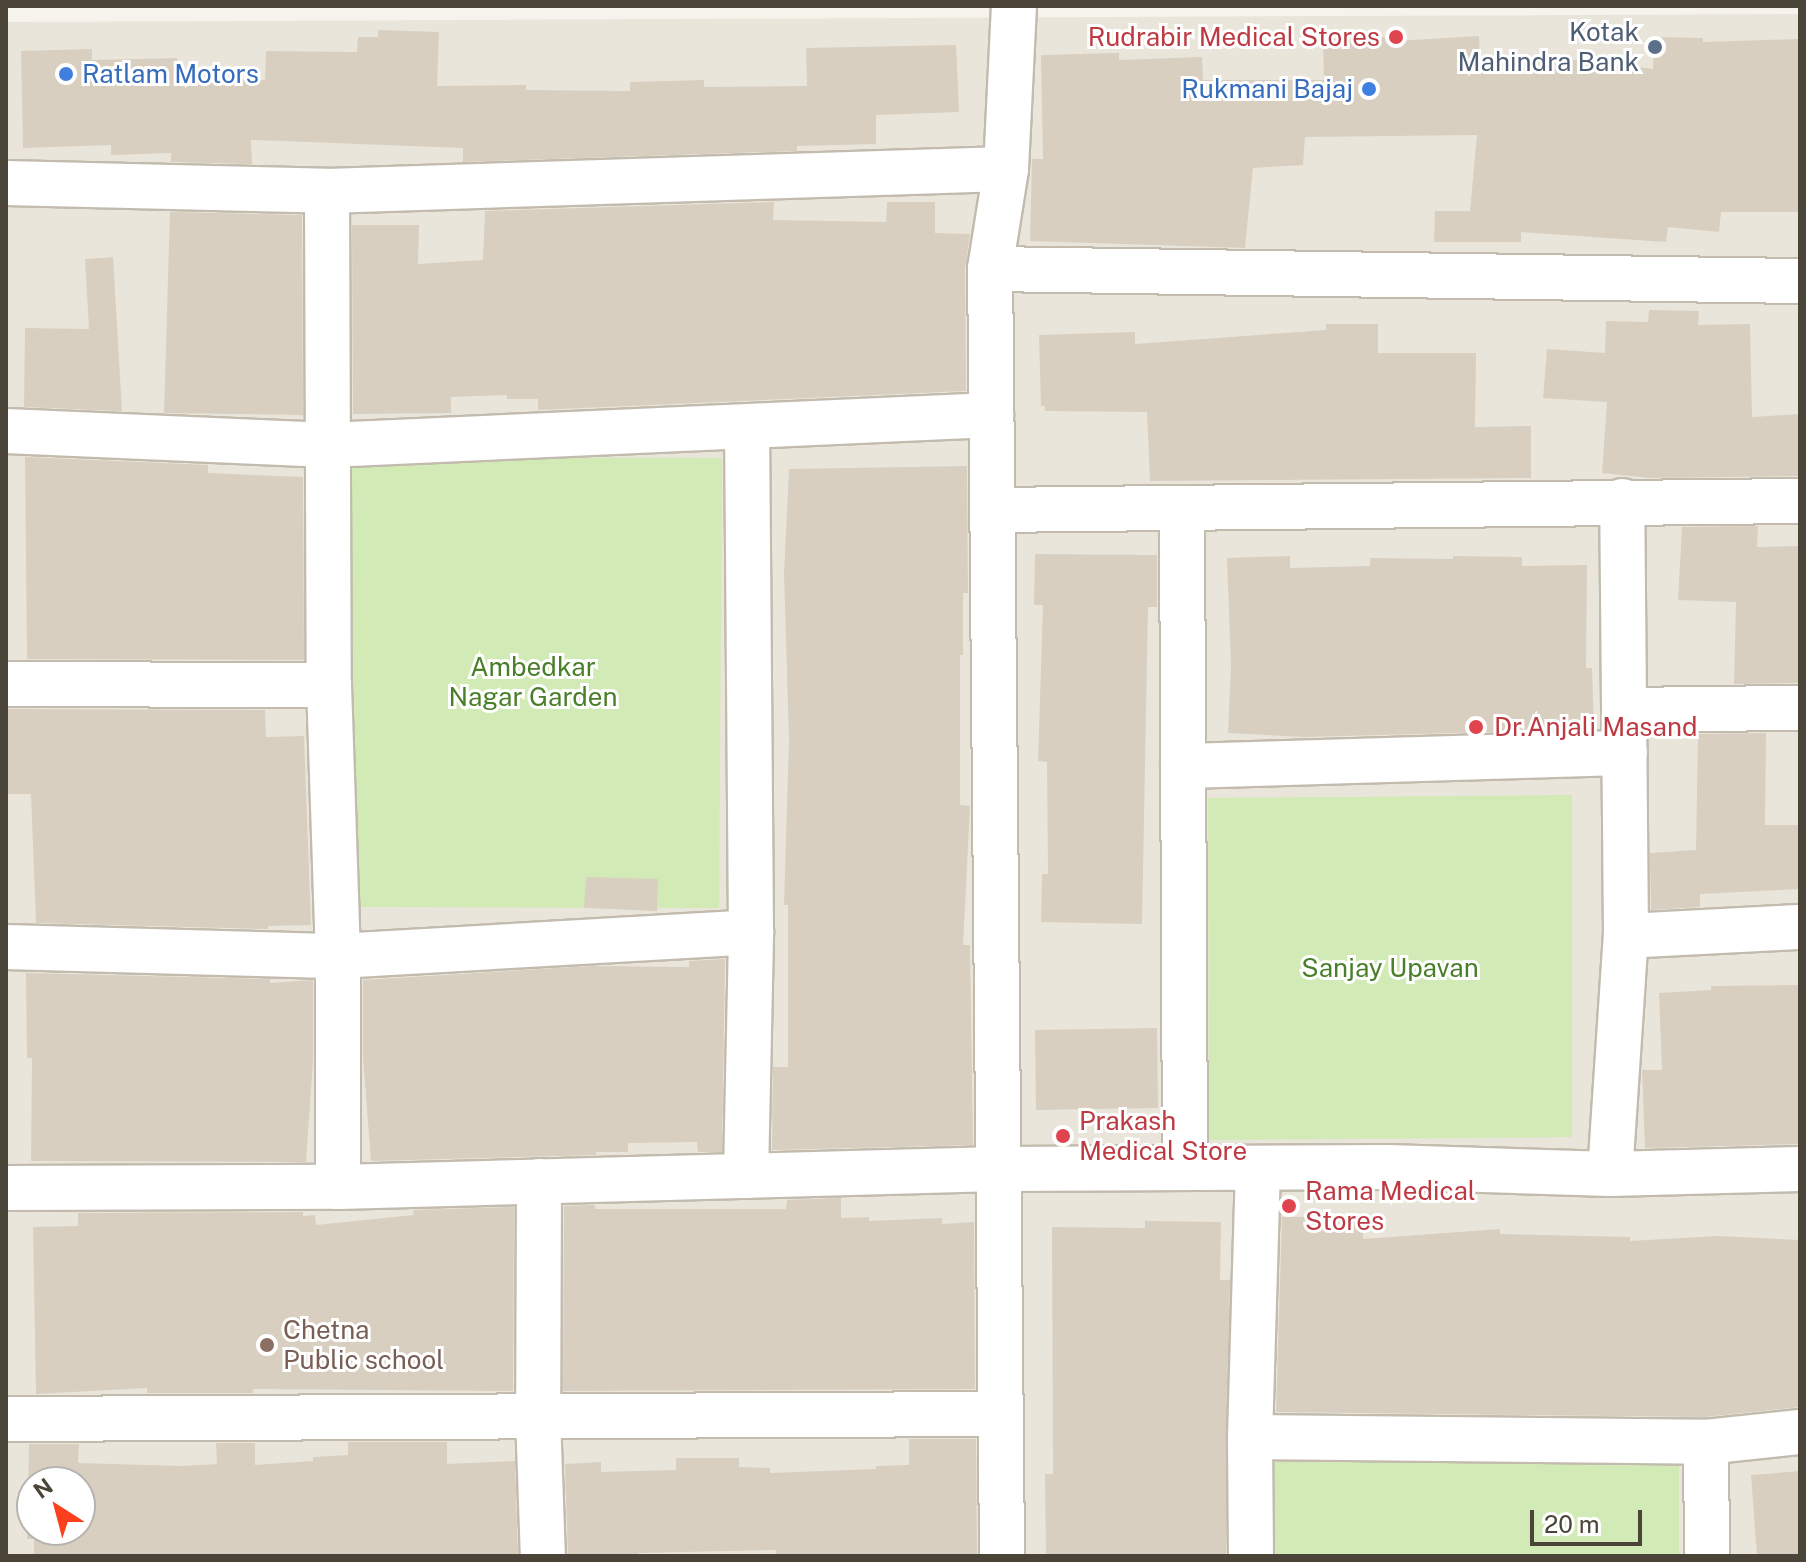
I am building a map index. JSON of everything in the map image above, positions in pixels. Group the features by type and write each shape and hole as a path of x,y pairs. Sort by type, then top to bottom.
{"street":[{"path":"1002,1556 990,269 1006,169 1014,6"},
{"path":"6,183 327,191 1006,169"},
{"path":"327,191 329,685 338,956 338,1187"},
{"path":"990,269 1800,281"},
{"path":"6,431 328,445 991,415"},
{"path":"746,1176 751,932 747,427"},
{"path":"1610,1174 1626,936 1622,501"},
{"path":"992,510 1800,501"},
{"path":"1182,508 1185,1168"},
{"path":"6,684 329,685"},
{"path":"1624,710 1800,708"},
{"path":"1183,766 1625,753"},
{"path":"1626,936 1800,927"},
{"path":"6,947 338,956 751,932"},
{"path":"6,1188 338,1187 998,1169 1388,1167 1610,1174 1800,1169"},
{"path":"1251,1556 1250,1437 1258,1168"},
{"path":"539,1181 538,1416 543,1556"},
{"path":"6,1419 999,1414"},
{"path":"1250,1437 1706,1442 1800,1432"},
{"path":"1706,1442 1707,1556"}],"shaded area":[{"path":"1800,14 1800,1556 6,1556 6,22"}],"green space":[{"name":"Ambedkar Nagar Garden","path":"347,457 722,458 719,908 344,907"},
{"name":"Sanjay Upavan","path":"1572,795 1572,1137 1209,1140 1208,798"},
{"path":"1273,1448 1679,1452 1679,1556 1273,1556"}],"building":[{"path":"378,30 439,32 437,86 526,85 526,90 630,91 630,82 704,80 704,87 807,86 806,48 956,45 959,112 876,115 876,144 797,146 797,151 463,162 463,148 251,140 252,164 171,162 171,153 111,155 111,145 23,148 21,51 92,49 92,60 177,58 178,80 265,80 266,51 357,52 358,37 378,37"},
{"path":"1479,36 1480,59 1550,57 1653,69 1654,37 1703,38 1703,42 1800,39 1800,212 1721,212 1719,232 1668,227 1666,242 1521,232 1521,242 1434,242 1435,211 1470,211 1477,135 1305,137 1303,165 1253,168 1245,248 1030,241 1032,159 1043,159 1041,55 1119,53 1119,60 1202,57 1203,80 1324,80 1323,38 1396,37 1396,41"},
{"path":"774,202 773,220 886,222 887,202 935,202 935,233 970,234 965,269 966,391 538,410 538,399 507,399 507,395 451,397 451,413 353,414 352,225 419,225 418,264 483,260 485,211"},
{"path":"170,212 302,215 303,415 164,413"},
{"path":"113,257 122,411 24,407 25,328 89,329 85,259"},
{"path":"1649,310 1699,311 1698,325 1750,324 1752,417 1800,414 1800,476 1650,478 1602,473 1607,402 1543,398 1547,349 1605,353 1606,321 1648,322"},
{"path":"1326,324 1378,324 1378,353 1476,353 1475,427 1531,426 1531,478 1150,481 1147,412 1045,411 1045,406 1041,406 1039,335 1135,332 1135,344 1326,330"},
{"path":"25,457 208,465 208,473 303,477 304,660 27,659"},
{"path":"967,466 968,593 963,593 963,655 960,655 960,805 970,806 963,945 970,945 973,1145 772,1150 773,1067 788,1067 788,905 784,905 789,739 784,574 789,469"},
{"path":"1758,526 1757,547 1800,546 1800,683 1734,684 1736,602 1678,600 1682,527"},
{"path":"1035,554 1157,555 1157,607 1148,607 1142,924 1041,922 1042,874 1048,874 1047,762 1038,761 1043,605 1034,605"},
{"path":"1290,556 1290,568 1370,566 1370,558 1453,559 1453,556 1522,557 1522,566 1587,565 1586,668 1592,668 1594,729 1305,737 1228,733 1231,666 1227,558"},
{"path":"8,709 265,710 266,737 304,736 311,925 268,926 268,929 36,923 31,794 8,794"},
{"path":"1766,733 1765,825 1800,825 1800,889 1700,894 1700,907 1651,910 1650,853 1696,850 1698,734"},
{"path":"586,877 658,879 657,911 584,908"},
{"path":"725,959 722,1152 698,1152 697,1142 628,1143 628,1152 596,1152 596,1155 371,1161 363,1057 363,980 590,966 689,967 689,961"},
{"path":"26,973 270,979 270,983 313,980 313,1061 306,1162 31,1161 32,1058 27,1058"},
{"path":"1800,985 1800,1144 1645,1148 1642,1070 1662,1070 1659,993 1711,990 1711,986"},
{"path":"1157,1028 1158,1108 1036,1110 1035,1030"},
{"path":"841,1198 841,1218 869,1217 869,1221 942,1218 942,1224 974,1222 975,1389 563,1391 564,1206 595,1205 595,1209 786,1209 787,1200"},
{"path":"514,1207 513,1391 253,1389 253,1393 147,1393 147,1388 36,1394 33,1227 78,1226 78,1213 303,1212 303,1216 315,1215 316,1225 414,1215 413,1210"},
{"path":"1282,1217 1363,1217 1363,1239 1500,1229 1500,1234 1630,1237 1630,1241 1717,1236 1800,1240 1800,1407 1704,1417 1276,1412"},
{"path":"1145,1221 1221,1222 1220,1280 1230,1280 1226,1556 1046,1556 1045,1474 1053,1474 1052,1227 1145,1228"},
{"path":"909,1439 976,1439 977,1555 776,1556 776,1550 638,1553 638,1556 568,1555 565,1464 601,1462 601,1472 676,1470 676,1458 739,1458 739,1467 770,1468 770,1473 876,1469 876,1466 909,1465"},
{"path":"348,1442 447,1442 447,1464 515,1461 518,1556 34,1556 34,1546 96,1546 96,1466 29,1466 29,1444 79,1444 78,1463 217,1464 216,1443 255,1443 255,1465 313,1461 313,1457 348,1455"},
{"path":"1800,1471 1800,1556 1757,1556 1751,1475"}],"place":[{"name":"Rudrabir Medical Stores","path":"1396,37"},
{"name":"Kotak Mahindra Bank","path":"1655,47"},
{"name":"Ratlam Motors","path":"66,74"},
{"name":"Rukmani Bajaj","path":"1369,89"},
{"name":"Dr.Anjali Masand","path":"1476,727"},
{"name":"Prakash Medical Store","path":"1063,1136"},
{"name":"Rama Medical Stores","path":"1289,1206"},
{"name":"Chetna Public school","path":"267,1345"}]}
